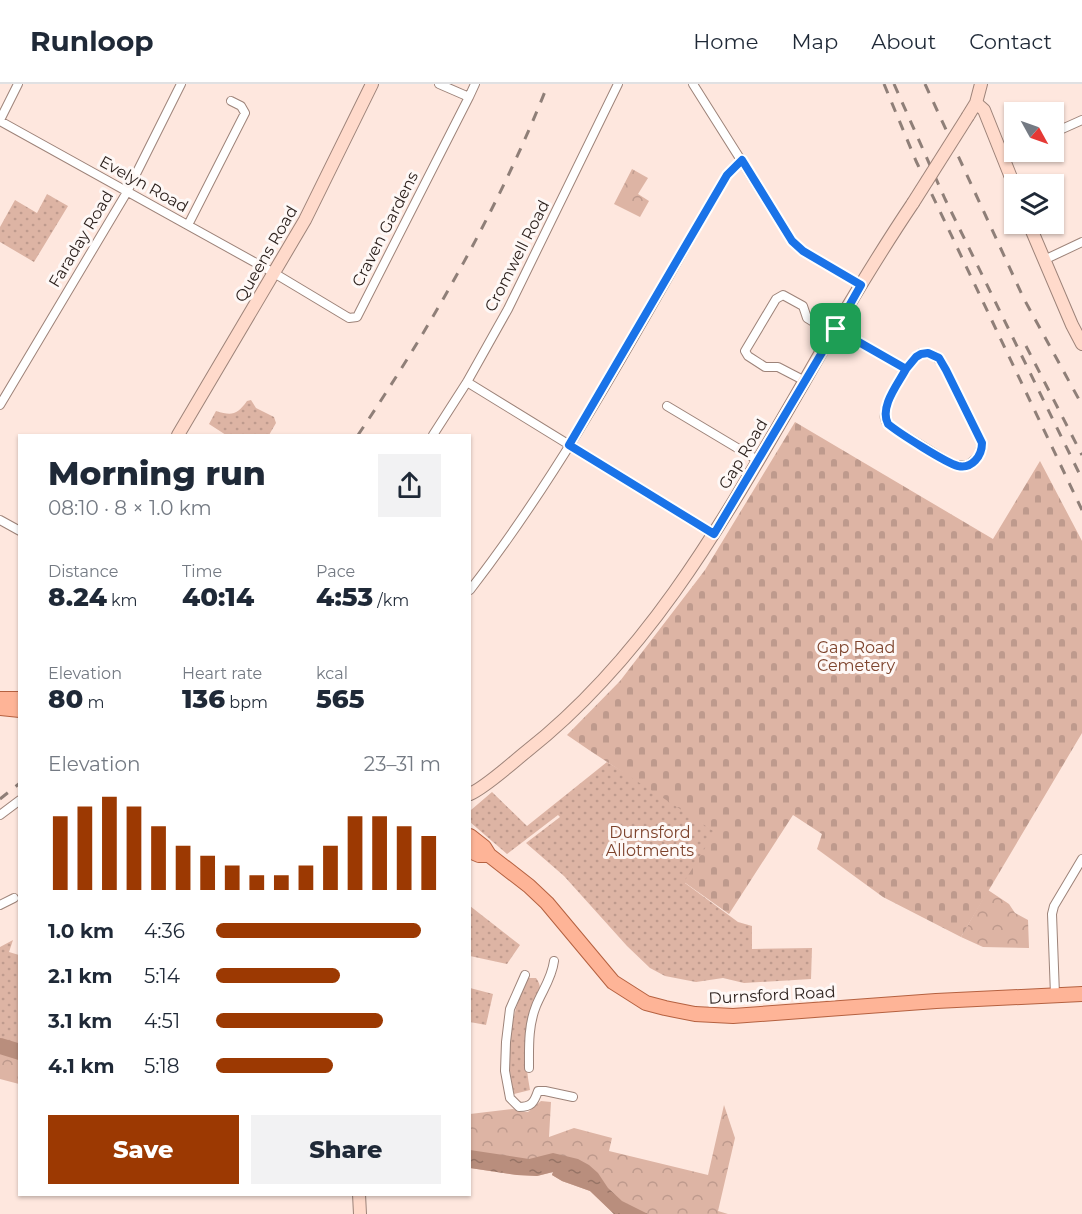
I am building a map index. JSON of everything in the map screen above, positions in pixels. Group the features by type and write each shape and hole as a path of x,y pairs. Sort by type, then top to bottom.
{"main road":[{"name":"Queens Road","path":"179,434 274,273 324,183 372,84"},
{"name":"Gap Road","path":"471,796 553,730 607,678 668,603 759,461 861,285 976,103 981,84"},
{"path":"976,103 984,110 1004,145"},
{"path":"1033,234 1082,344"},
{"path":"0,699 18,701"},
{"path":"0,708 18,701"},
{"name":"Durnsford Road","path":"471,837 484,847 489,855 547,903 613,982 638,999 665,1008 695,1014 733,1016 1082,994"},
{"name":"Durnsford Road","path":"471,852 478,855 489,855"},
{"path":"359,1196 360,1214"}],"street":[{"path":"0,120 18,84"},
{"name":"Faraday Road","path":"0,405 127,192 181,84"},
{"path":"440,84 469,97 475,84"},
{"name":"Cromwell Road","path":"434,434 467,382 508,309 618,84"},
{"path":"693,84 792,241 803,251 861,285"},
{"name":"Craven Gardens","path":"274,273 349,318 357,317 469,97"},
{"path":"188,225 245,113 241,106 231,101"},
{"name":"Evelyn Road","path":"0,120 274,273"},
{"path":"1064,128 1082,120"},
{"path":"471,589 532,503 569,445 727,175 742,160"},
{"path":"1044,260 1082,242"},
{"path":"805,381 778,367 765,367 748,356 745,351 776,299 783,295 803,306 807,318 906,369"},
{"path":"921,354 933,355 943,364 982,443 979,456 973,463 963,466 950,463 888,424 885,419 885,410 906,369 921,354"},
{"path":"467,382 714,534"},
{"path":"667,406 759,461"},
{"path":"0,520 18,530"},
{"path":"0,815 18,802"},
{"path":"1055,995 1052,914 1054,906 1082,859"},
{"path":"0,905 18,898"},
{"path":"529,1068 528,1035 535,1009 552,974 554,961"},
{"path":"525,975 510,1009 505,1071 510,1098 519,1107 528,1107 535,1101 538,1091 545,1090 573,1097"}],"green space":[{"path":"632,169 648,178 638,194 649,201 640,217 614,204"},
{"path":"47,194 68,206 34,262 0,242 0,227 15,200 37,213"},
{"path":"251,400 256,408 274,417 276,423 270,434 224,434 209,424 216,411 226,414 234,413"},
{"name":"Gap Road Cemetery","path":"795,422 993,539 1040,461 1082,541 1082,733 961,937 883,897 817,849 822,834 793,815 729,914 684,882 715,832 567,735 620,681 705,570"},
{"name":"Durnsford Allotments","path":"607,762 716,832 685,883 738,922 752,926 752,949 812,948 811,979 744,983 723,978 696,982 665,976 650,968 564,876 526,843 560,817 558,815 507,854 471,823 471,810 492,792 527,826"},
{"path":"988,890 1009,904 1015,913 1028,920 1029,948 983,947 961,937"},
{"path":"471,907 520,945 507,964 471,956"},
{"path":"13,940 9,952 18,955 18,1048 0,1041 0,947"},
{"path":"529,978 536,978 540,987 532,1008 526,1042 530,1090 514,1094 509,1058 510,1034 519,999"},
{"path":"471,988 493,994 486,1025 471,1022"},
{"path":"0,1041 18,1048 18,1084 0,1079"},
{"path":"541,1101 551,1102 549,1137 574,1128 612,1138 609,1151 708,1175 724,1105 735,1138 718,1211 728,1214 614,1214 590,1191 562,1181 552,1175 553,1172 537,1176 471,1168 471,1114 513,1109 528,1112"}],"water":[{"path":"471,1150 529,1159 553,1153 578,1159 598,1173 608,1188 622,1201 648,1214 614,1214 590,1191 562,1181 552,1175 553,1172 537,1176 471,1168"}],"waterway":[{"path":"0,1046 18,1051"}],"railway":[{"path":"359,434 412,352 462,265 508,175 548,84"},
{"path":"884,84 916,161 1082,510"},
{"path":"894,84 945,199 1082,479"},
{"path":"925,84 1024,299 1082,405"},
{"path":"1026,346 1082,455"},
{"path":"0,799 18,785"}],"route":[{"path":"836,329 714,534 569,445 727,175 742,160 792,241 803,251 861,285 836,329 906,369 885,410 885,419 888,424 950,463 963,466 973,463 979,456 982,443 939,358 928,353 921,354 906,369 881,355 836,329"}]}
